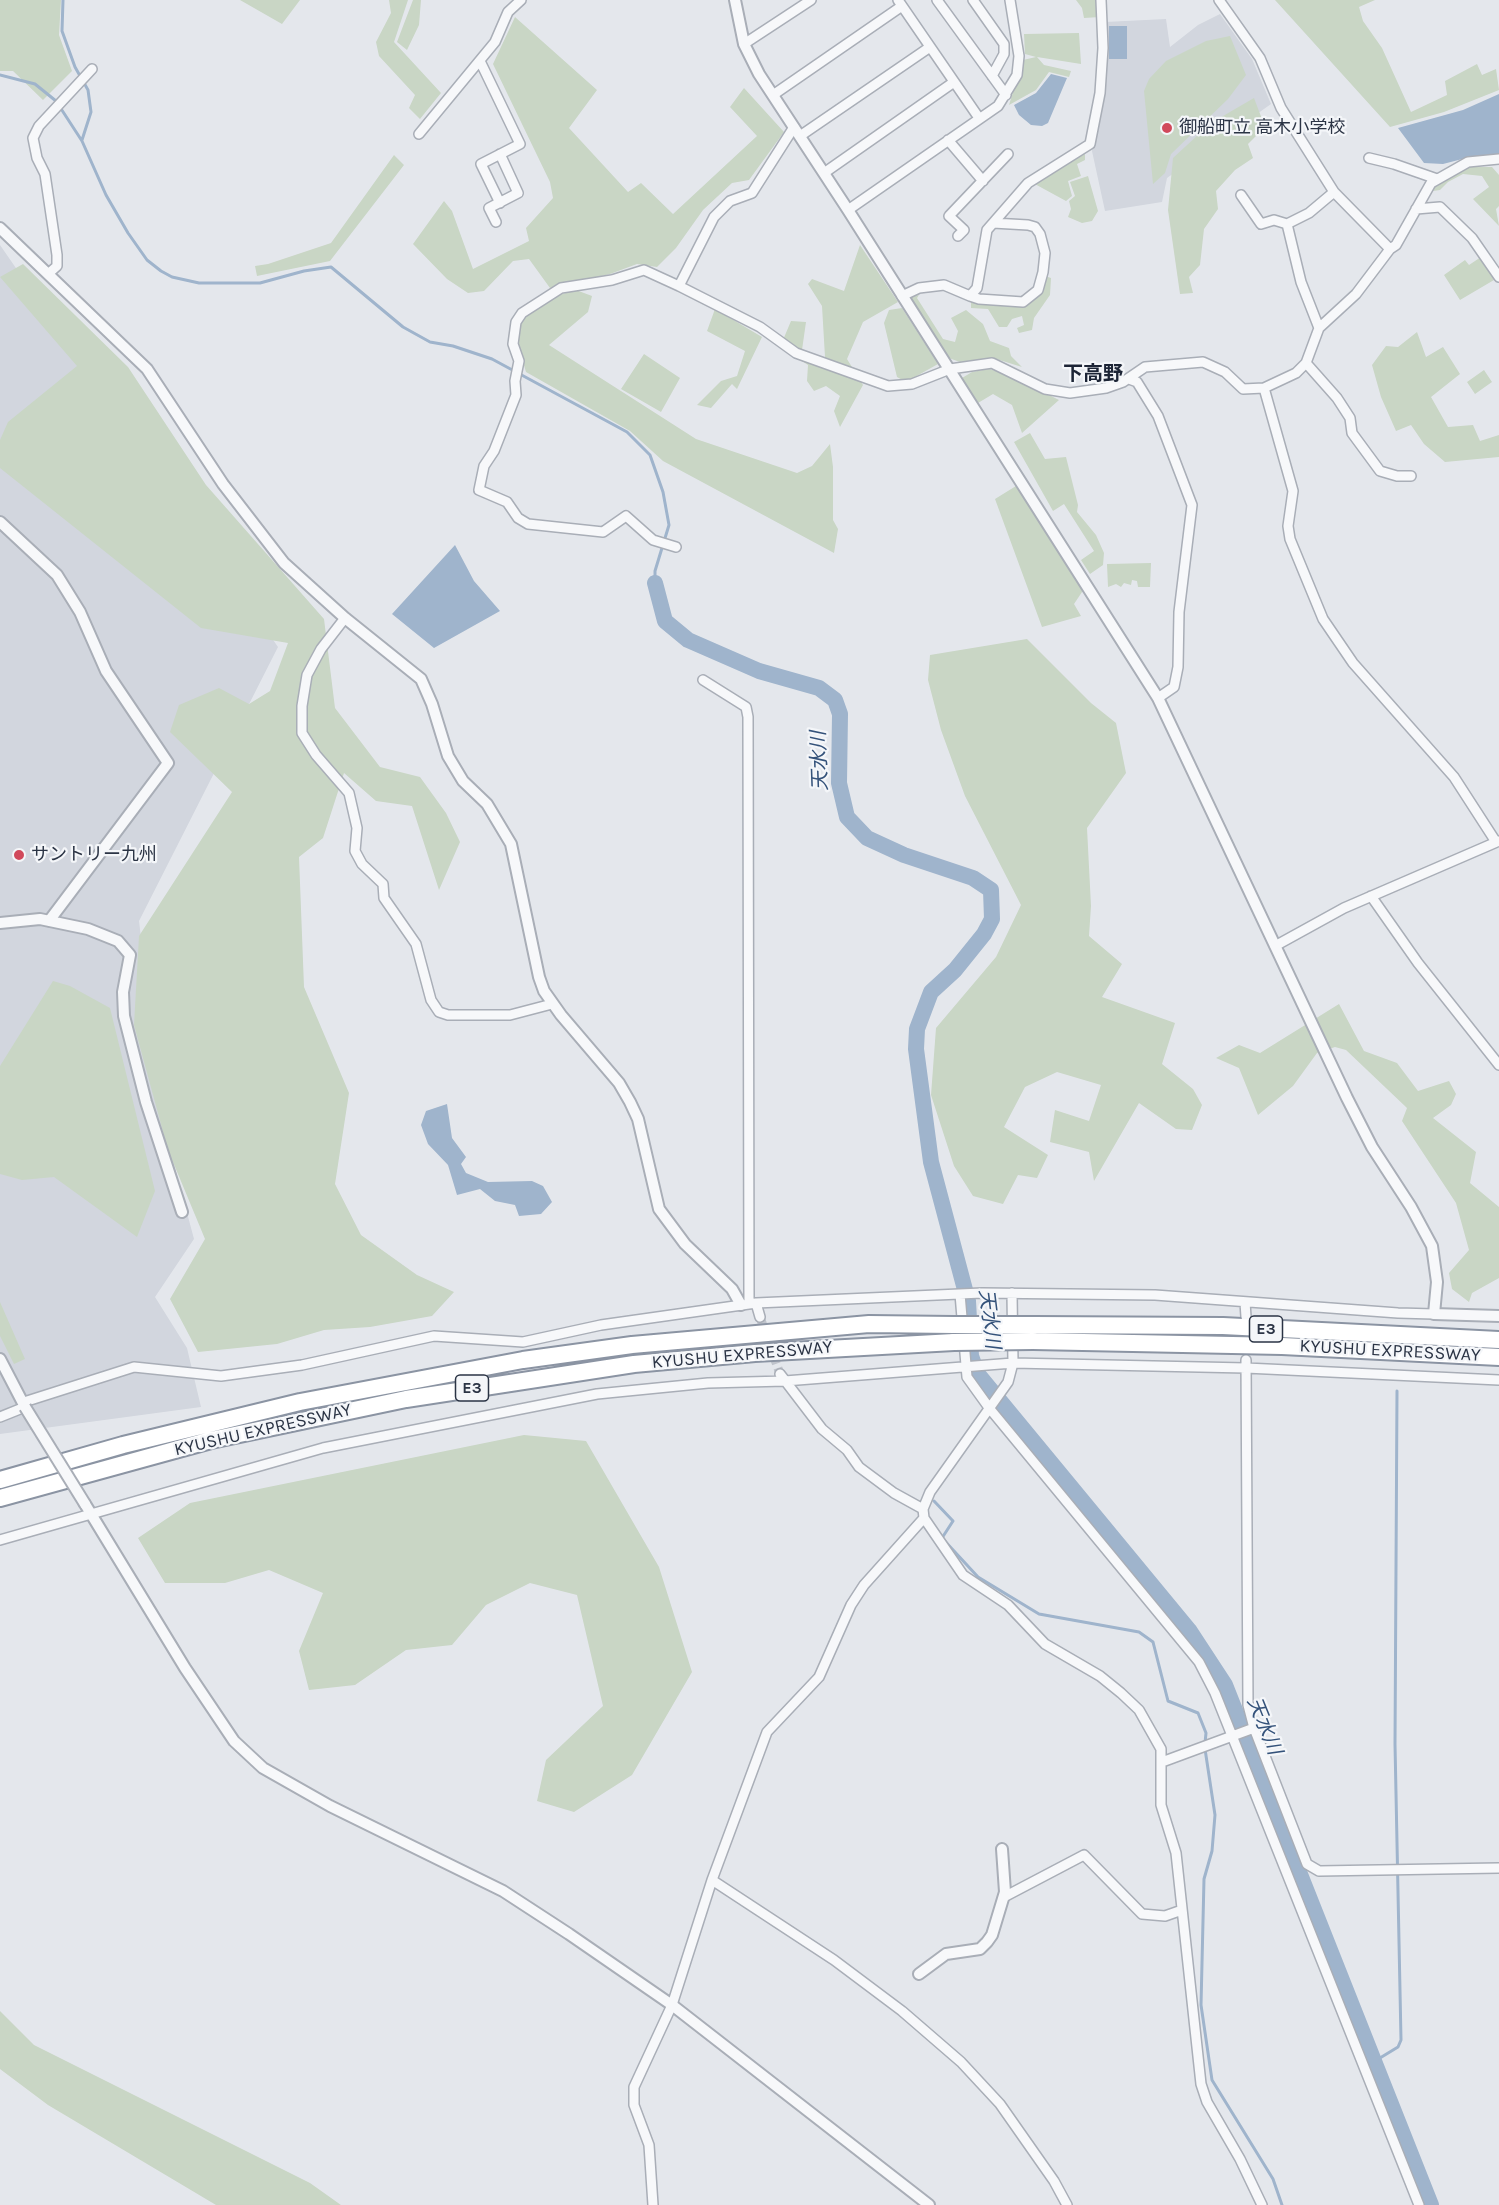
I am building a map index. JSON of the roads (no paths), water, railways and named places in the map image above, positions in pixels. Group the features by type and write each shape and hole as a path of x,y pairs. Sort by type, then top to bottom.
{"highway":[{"name":"KYUSHU EXPRESSWAY","path":"0,1480 123,1445 300,1402 523,1360 632,1346 857,1325 954,1334"},
{"name":"KYUSHU EXPRESSWAY","path":"0,1498 211,1440 406,1399 634,1364 954,1334 1223,1326 1499,1340"},
{"name":"KYUSHU EXPRESSWAY","path":"1033,1333 1499,1357"}],"street":[{"path":"419,134 495,42 508,12 521,0"},
{"path":"735,0 744,44 773,95 1158,698 1372,1147 1411,1207 1432,1246 1437,1282 1434,1314"},
{"path":"744,44 811,0"},
{"path":"938,0 1006,95"},
{"path":"973,0 1004,44 1004,54 992,76"},
{"path":"848,210 998,106 1017,75 1019,56 1015,18 1010,0"},
{"path":"970,296 977,288 987,230 1028,183 1090,144 1100,93 1103,48 1101,0"},
{"path":"1219,0 1260,58 1281,108 1334,192 1390,249"},
{"path":"773,95 900,3 979,118"},
{"path":"679,286 714,217 730,201 752,193 797,132 930,47"},
{"path":"480,61 520,144 481,164 500,203"},
{"path":"48,274 57,266 57,255 45,174 37,158 33,138 39,126 92,69"},
{"path":"824,173 954,82"},
{"path":"948,140 983,180"},
{"path":"496,222 489,208 518,193 500,154"},
{"path":"957,236 964,230 949,216 1008,154"},
{"path":"1369,158 1437,179"},
{"path":"676,547 653,540 626,516 603,532 528,524 518,518 507,502 479,490 484,466 494,451 516,395 515,381 519,361 513,344 513,332 522,313 561,288 612,280 644,270 760,327 796,353 888,386 912,384 950,369 992,363 1045,388 1064,393 1106,388 1129,378 1145,367 1203,362 1225,372 1243,388 1264,388 1296,373 1306,363 1319,328 1356,294 1401,238 1431,183 1468,162 1499,159"},
{"path":"1242,195 1261,224 1274,220 1287,224 1309,213 1334,192"},
{"path":"1416,209 1440,207 1472,238 1499,276"},
{"path":"902,296 919,288 944,285 978,299 1023,302 1038,290 1045,253 1040,234 1035,227 1028,225 993,223"},
{"path":"1287,224 1301,282 1319,328"},
{"path":"0,228 147,369 223,484 284,563 345,618 420,679 432,704 448,756 463,780 487,804 505,831 516,859 539,977 552,1004 619,1083 638,1119 658,1209 686,1244 760,1317"},
{"path":"1306,363 1337,398 1350,418 1352,433 1380,471 1397,476 1411,476"},
{"path":"1129,378 1137,382 1158,416 1192,506 1179,612 1178,667 1174,687 1158,698"},
{"path":"1264,388 1293,491 1288,526 1290,539 1307,585 1323,619 1353,663 1454,777 1497,841 1371,896 1275,946"},
{"path":"0,522 57,575 80,612 106,670 168,763 49,921"},
{"path":"345,618 321,649 307,675 302,706 302,734 316,755 349,793 357,828 355,851 362,864 383,884 384,898 416,944 431,1000 440,1012 448,1015 510,1015 552,1004"},
{"path":"703,680 746,707 748,717 749,1304"},
{"path":"1371,896 1418,963 1499,1065"},
{"path":"0,923 49,921 88,928 118,940 130,955 123,992 124,1016 146,1102 182,1212"},
{"path":"653,2205 649,2145 634,2105 634,2087 672,2005 712,1880 767,1732 819,1677 851,1605 864,1585 924,1514 930,1492 1008,1382 1013,1363 1012,1293"},
{"path":"960,1294 967,1377 990,1409 1199,1662 1215,1693 1419,2205"},
{"path":"0,1417 25,1405 134,1367 221,1376 302,1365 434,1336 523,1342 601,1325 749,1304 960,1294 1155,1295 1434,1314 1499,1316"},
{"path":"1245,1302 1246,1317"},
{"path":"0,1359 25,1405 184,1668 234,1741 263,1768 330,1806 503,1891 672,2005 929,2205"},
{"path":"0,1540 88,1509 117,1509 323,1448 505,1410 597,1394 708,1383 1013,1363 1246,1364 1499,1380"},
{"path":"1246,1364 1248,1705 1254,1728 1307,1864 1319,1871 1499,1868"},
{"path":"783,1378 822,1429 847,1450 859,1467 924,1514 963,1575 1008,1605 1045,1644 1100,1676 1139,1710 1161,1749 1161,1805 1176,1853 1200,2084 1207,2102 1240,2159 1262,2205"},
{"path":"1162,1762 1254,1728"},
{"path":"919,1974 946,1954 980,1949 987,1942 1004,1897 1002,1849"},
{"path":"1004,1897 1084,1855 1142,1914 1165,1916 1182,1910"},
{"path":"712,1880 834,1960 902,2011 962,2062 1000,2104 1054,2181 1067,2205"}],"water":[{"path":"1109,26 1127,26 1127,59 1109,59"},
{"path":"1051,74 1067,78 1048,123 1042,126 1031,125 1019,115 1014,105 1036,93"},
{"path":"1499,94 1499,153 1493,156 1470,157 1443,164 1424,163 1398,128 1463,110"},
{"path":"455,545 474,581 500,611 434,648 392,614"},
{"path":"447,1104 452,1138 466,1157 461,1164 466,1173 488,1182 532,1181 543,1186 552,1202 541,1214 519,1216 515,1205 495,1201 480,1189 457,1195 448,1165 428,1144 421,1125 426,1111"}],"waterway":[{"path":"63,0 62,31 75,67 88,90 91,112 82,140"},
{"path":"0,75 35,84 56,101 82,141 106,195 128,233 147,260 161,271 172,277 199,283 260,283 304,271 331,267 403,327 430,342 453,346 492,359 627,432 650,455 663,492 669,525 655,571 655,583"},
{"name":"天水川","path":"655,583 665,621 688,640 759,671 819,688 835,700 840,714 839,783 847,817 867,838 904,855 973,878 991,890 992,919 984,934 955,970 931,992 917,1029 916,1049 931,1162 968,1301 971,1356 977,1373 1189,1630 1225,1685 1431,2205"},
{"path":"1375,2061 1398,2047 1401,2040 1395,1744 1397,1391"},
{"path":"934,1501 953,1521 942,1538 978,1577 1039,1614 1139,1632 1153,1642 1168,1701 1198,1713 1206,1733 1205,1743"},
{"path":"1205,1749 1215,1815 1212,1851 1204,1879 1201,2005 1212,2080 1273,2179 1282,2205"}],"tunnel":[{"path":"760,1317 780,1374"}],"place":[{"name":"御船町立 高木小学校","path":"1167,128"},
{"name":"サントリー九州","path":"19,855"}],"district":[{"name":"下高野","path":"1093,374"}]}
